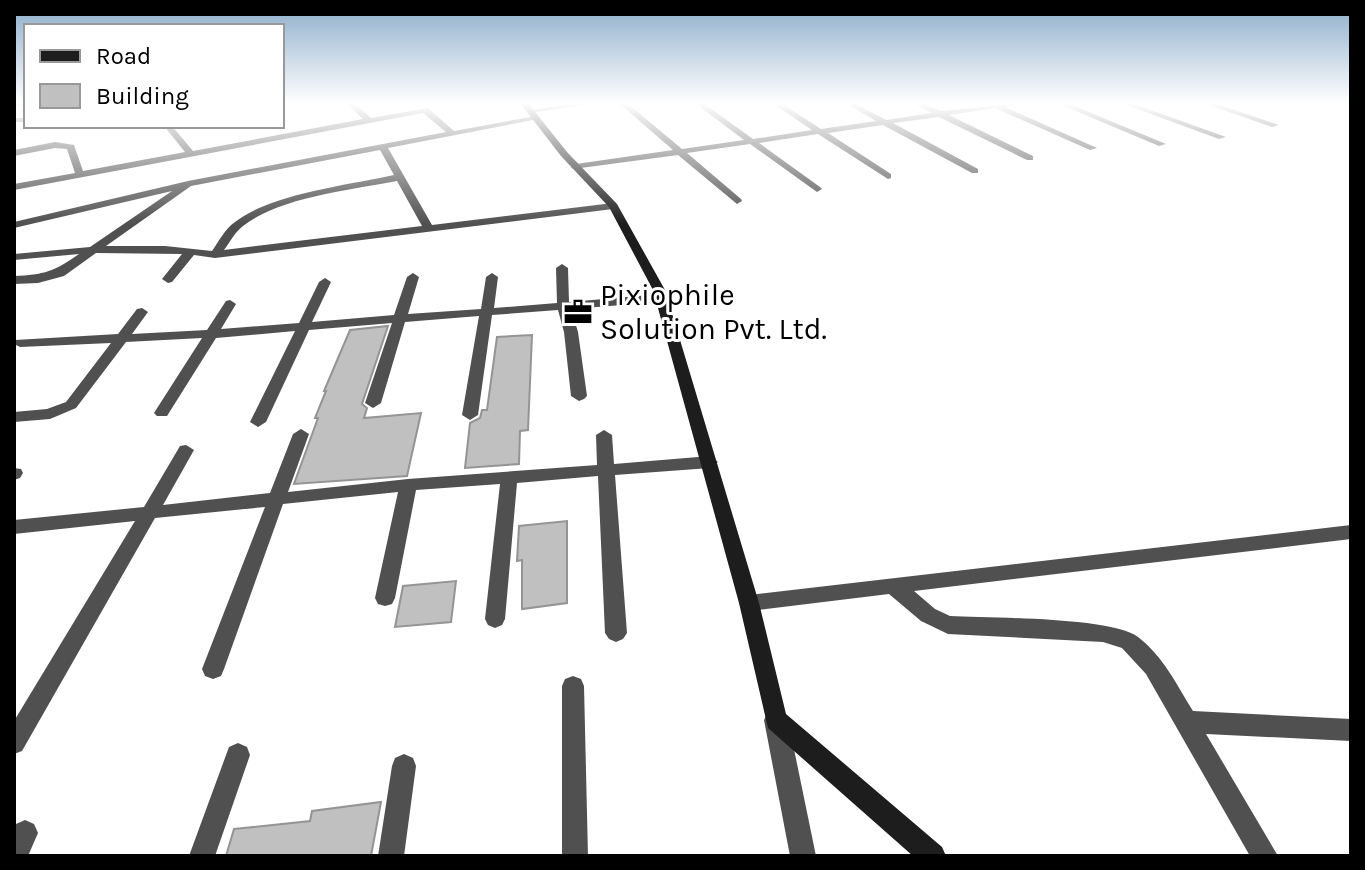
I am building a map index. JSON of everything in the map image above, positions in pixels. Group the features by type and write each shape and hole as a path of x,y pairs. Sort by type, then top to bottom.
{"street":[{"path":"182,144 191,154"},
{"path":"14,187 246,144"},
{"path":"14,225 188,184 389,144"},
{"path":"556,144 613,206 661,298 749,603 803,856"},
{"path":"670,144 737,201"},
{"path":"576,167 728,144"},
{"path":"757,144 817,189"},
{"path":"839,144 888,176"},
{"path":"925,144 975,171"},
{"path":"1001,144 1030,158"},
{"path":"1083,144 1093,148"},
{"path":"14,153 55,145 71,147 80,175"},
{"path":"382,145 428,228"},
{"path":"215,255 237,225 250,216 290,202 400,177"},
{"path":"14,280 38,279 60,273 188,184"},
{"path":"14,257 94,249 191,251 215,255 613,206"},
{"path":"168,279 191,251"},
{"path":"562,268 563,305 571,332 579,396"},
{"path":"373,403 413,277"},
{"path":"470,415 492,277"},
{"path":"258,422 325,282"},
{"path":"20,343 211,334 661,298"},
{"path":"162,413 230,304"},
{"path":"14,417 50,414 71,405 142,312"},
{"path":"213,669 301,434"},
{"path":"604,435 616,633"},
{"path":"14,743 186,450"},
{"path":"14,527 408,485 710,462"},
{"path":"495,619 509,477"},
{"path":"385,598 408,485"},
{"path":"749,603 1351,532"},
{"path":"893,586 928,615 948,625 1103,633 1120,637 1138,649 1154,667 1188,722 1265,856"},
{"path":"573,686 575,856"},
{"path":"776,720 933,856"},
{"path":"1188,722 1351,730"},
{"path":"202,856 238,755"},
{"path":"391,856 404,766"}],"building":[{"path":"388,326 362,404 367,408 364,418 421,413 407,476 294,484 318,418 315,418 324,391 350,330"},
{"path":"532,335 528,430 520,431 519,464 465,468 470,423 480,418 482,410 487,410 497,337"},
{"path":"567,521 567,603 522,609 522,560 517,561 519,526"},
{"path":"456,581 451,622 395,627 403,586"},
{"path":"381,802 371,856 226,856 234,829 310,821 312,811"}],"place":[{"name":"Pixiophile Solution Pvt. Ltd.","path":"578,312"}]}
